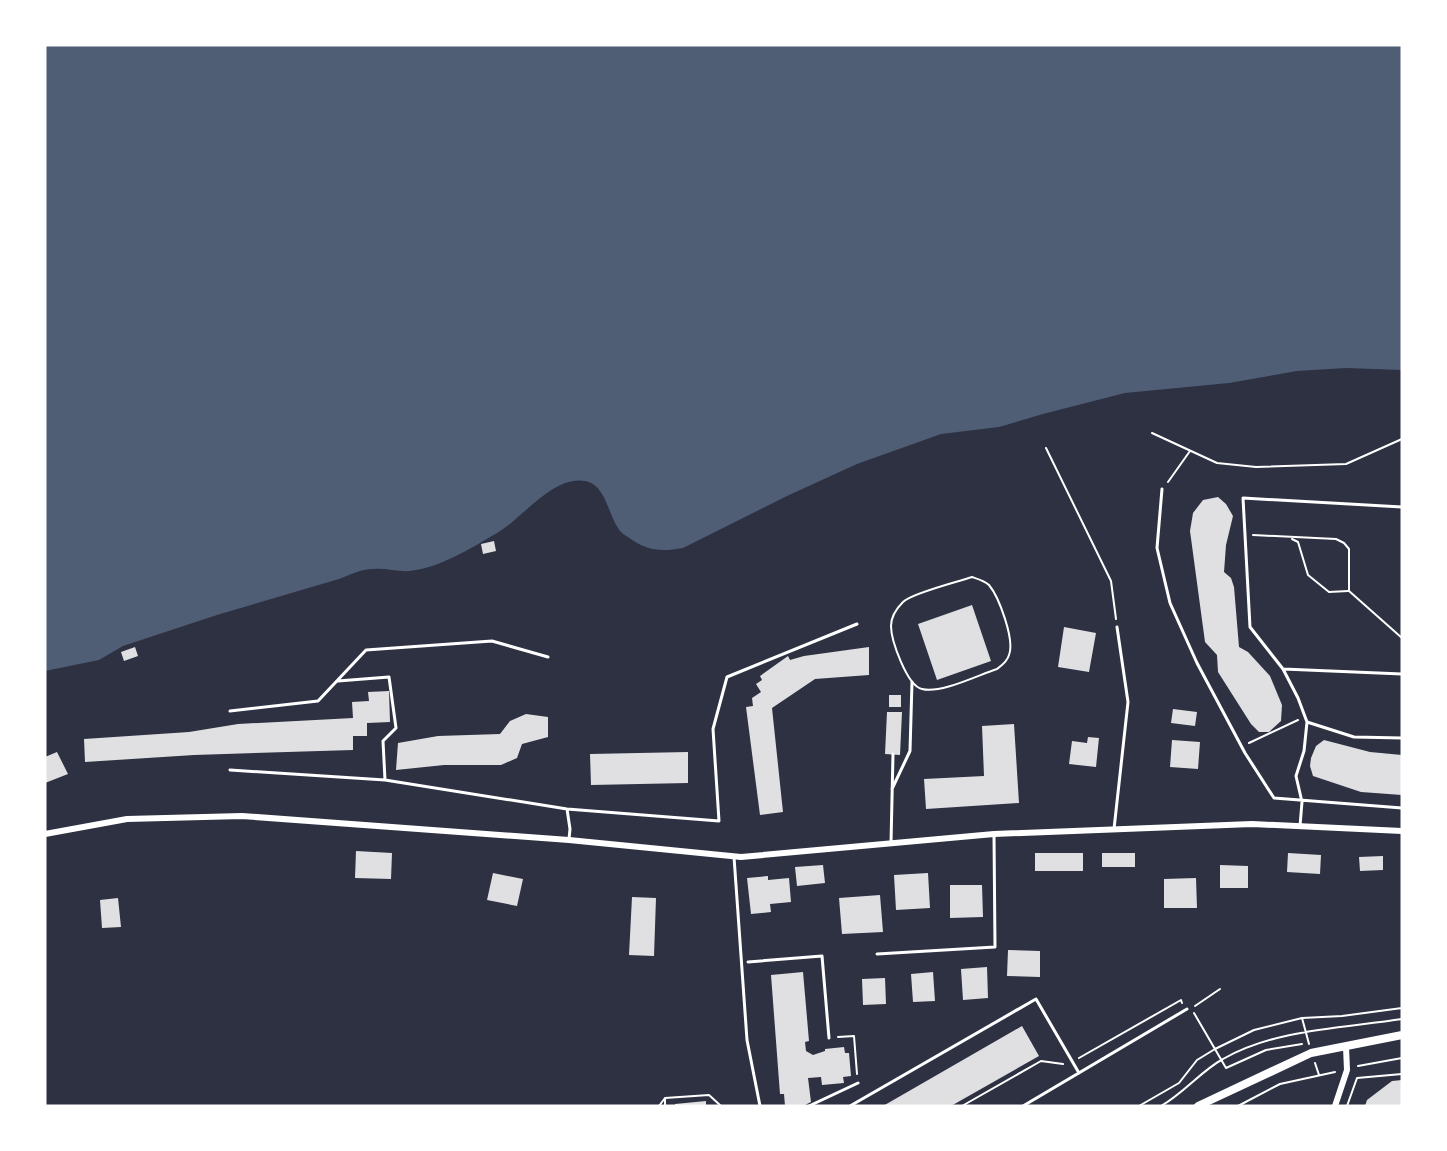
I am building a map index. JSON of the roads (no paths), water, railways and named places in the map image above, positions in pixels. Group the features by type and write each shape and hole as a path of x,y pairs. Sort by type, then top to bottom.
{"street":[{"path":"45,834 127,819 242,816 569,840 734,857 994,834 1252,824 1402,831"},
{"path":"1198,1106 1311,1053 1402,1035"},
{"path":"1335,1106 1347,1070 1346,1047"}],"lane":[{"path":"1162,489 1157,548 1170,603 1197,663 1242,747 1274,798 1302,802 1402,808"},
{"path":"1300,826 1302,802 1296,776 1304,751 1307,722 1283,669 1250,627 1243,498 1402,507"},
{"path":"230,770 385,780 567,809 719,821 713,729 727,677 857,624"},
{"path":"1113,830 1128,702 1117,627"},
{"path":"230,711 318,701 366,650 492,641 548,657"},
{"path":"1283,669 1402,674"},
{"path":"336,681 389,677 396,728 382,741 385,780"},
{"path":"892,789 910,751 912,682"},
{"path":"1307,722 1354,737 1402,738"},
{"path":"891,843 893,754"},
{"path":"567,809 569,840"},
{"path":"878,954 995,947 994,834"},
{"path":"734,857 747,1040 760,1106"},
{"path":"747,962 822,956 829,1038"},
{"path":"850,1106 1036,999 1079,1073"},
{"path":"1023,1106 1187,1010"},
{"path":"809,1106 858,1083"}],"water":[{"path":"45,45 1402,45 1402,370 1346,368 1297,371 1229,383 1125,393 999,427 941,434 857,464 683,548 661,550 648,548 635,542 620,531 598,488 585,481 573,481 550,491 497,533 433,566 410,571 369,569 360,571 123,646 99,660 45,671"}]}
